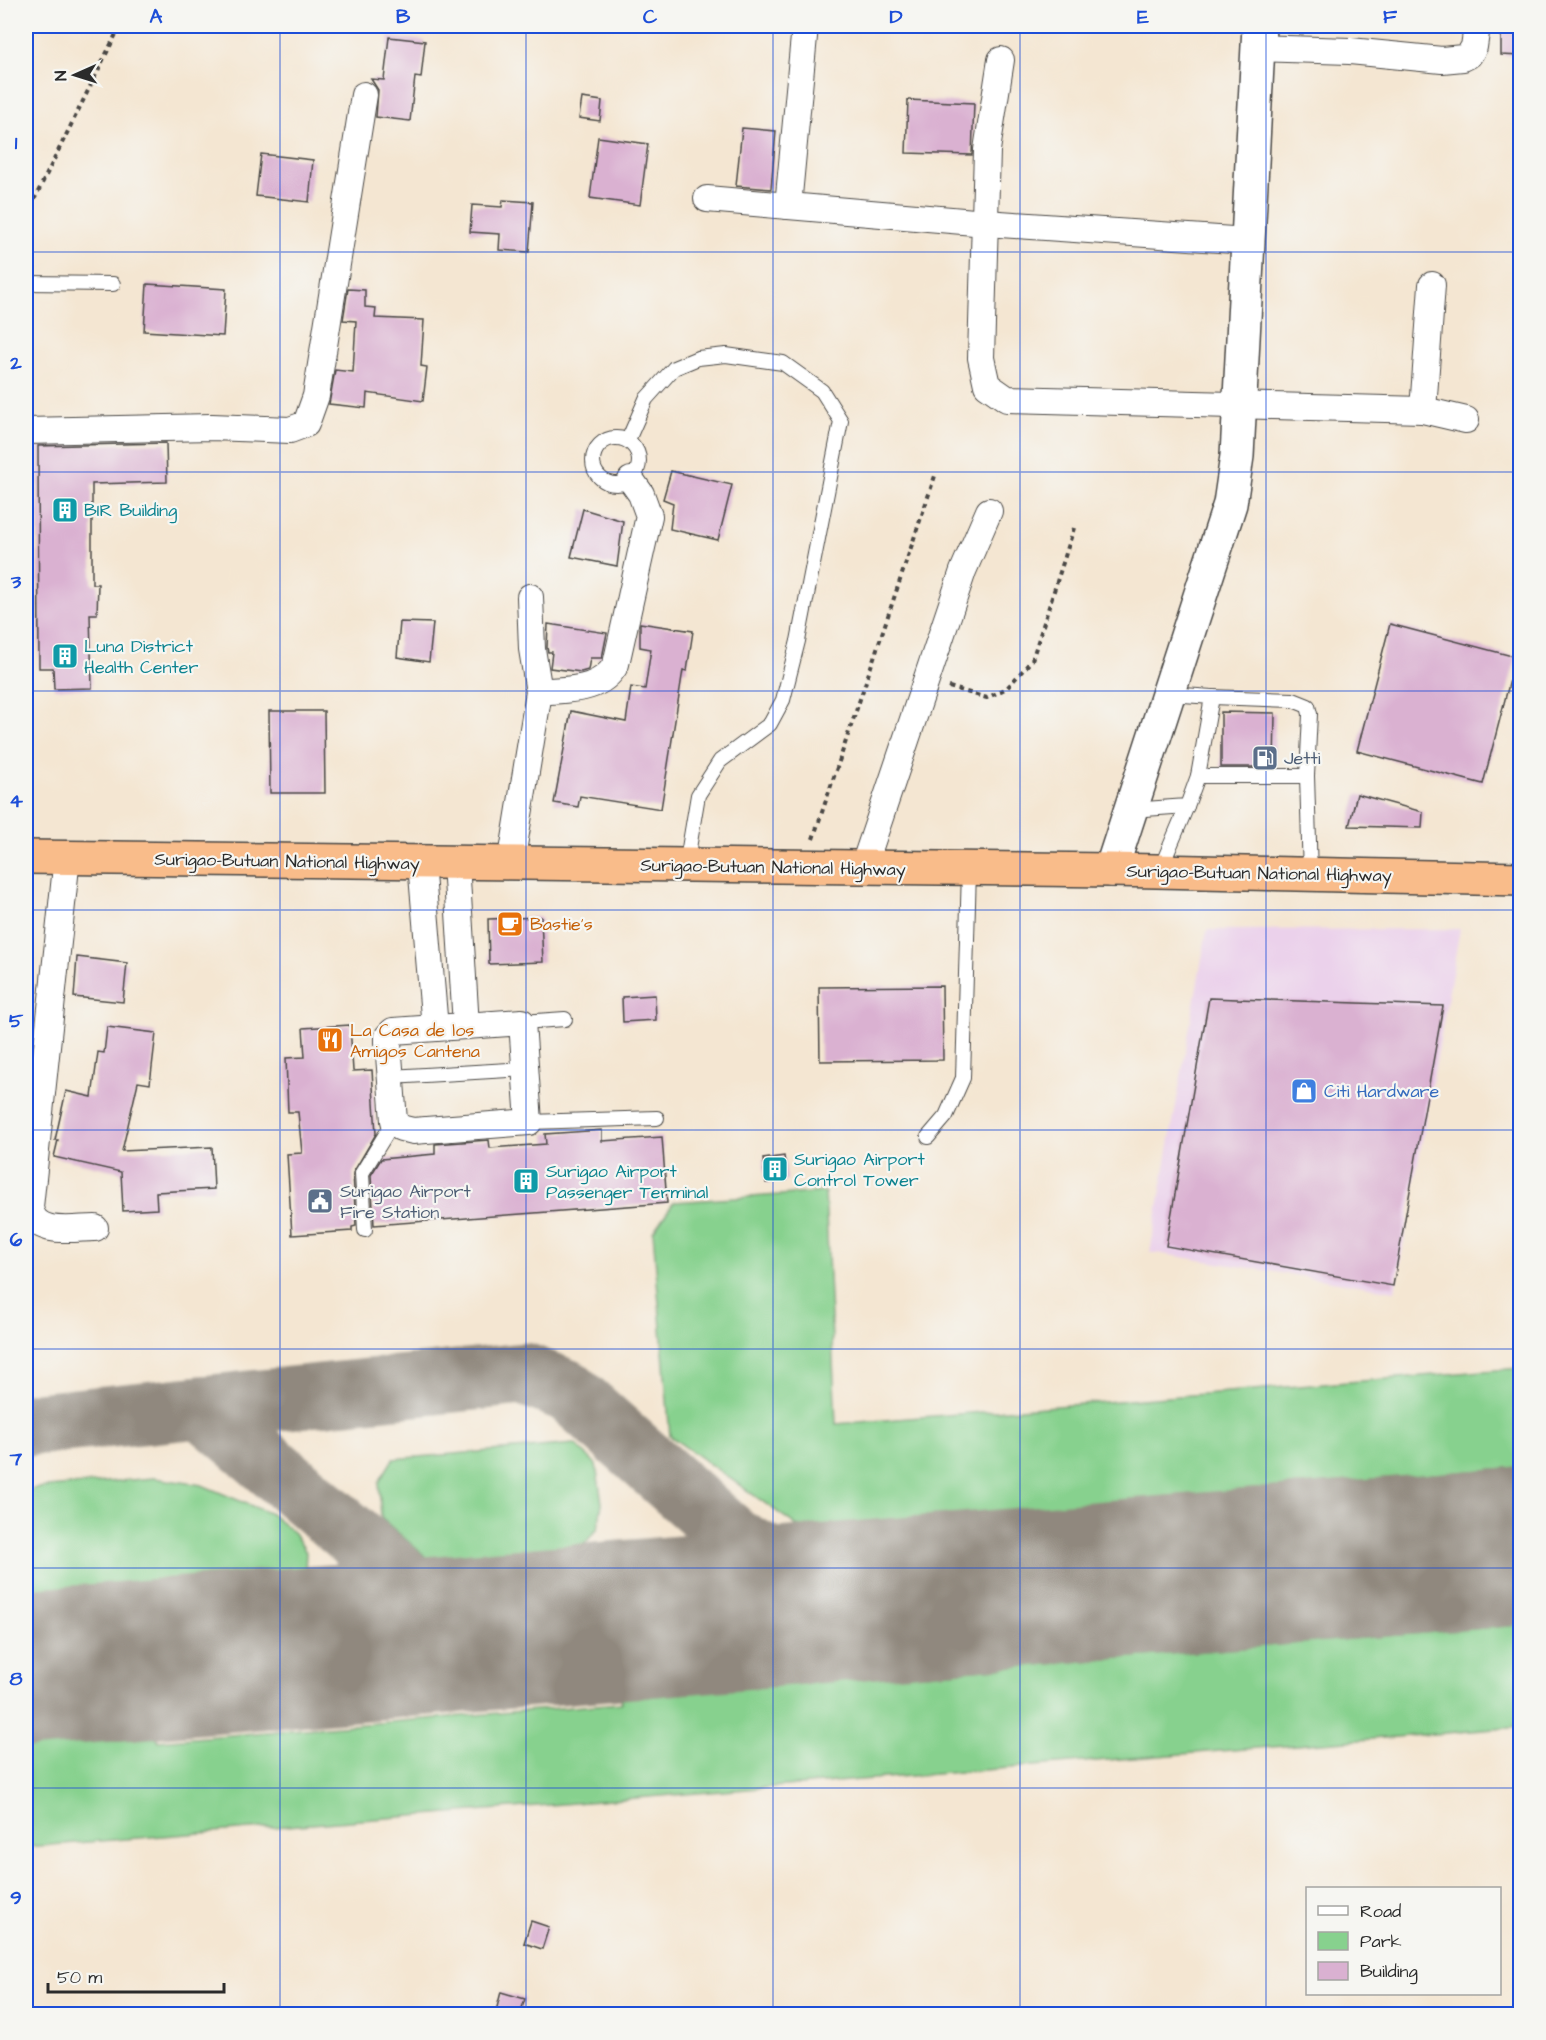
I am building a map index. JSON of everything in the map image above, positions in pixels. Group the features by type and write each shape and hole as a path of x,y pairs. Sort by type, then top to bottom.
{"highway":[{"name":"Surigao-Butuan National Highway","path":"26,857 686,867 1111,870 1521,879"}],"street":[{"path":"788,206 805,26"},
{"path":"1111,870 1230,504 1237,456 1258,37 1350,51 1453,60 1469,55 1474,47 1477,26"},
{"path":"1001,60 987,150 981,358 987,384 1007,399 1423,410 1466,420"},
{"path":"26,431 212,427 291,430 306,424 316,396 364,95"},
{"path":"707,199 986,223 1247,241"},
{"path":"1423,410 1432,285"},
{"path":"539,692 591,686 602,681 616,664 649,516 641,494 631,480"},
{"path":"863,868 963,571 989,511"},
{"path":"511,864 539,692 532,649 530,597"},
{"path":"67,857 30,1207 35,1221 42,1226 51,1228 95,1227"},
{"path":"422,862 435,1028"},
{"path":"456,863 466,1026"},
{"path":"522,1022 529,1122 413,1131 401,1128 394,1121 388,1036 400,1029 466,1026 522,1022"}],"lane":[{"path":"26,283 112,284"},
{"path":"628,440 646,399 674,368 698,358 726,355 783,363 822,391 841,421 798,641 783,700 770,724 720,761 698,795 686,867"},
{"path":"613,437 628,440 638,452 640,460 639,467 631,480 624,484 608,483 601,479 593,466 595,451 605,440 613,437"},
{"path":"1168,694 1212,698 1293,700 1308,706 1310,714 1307,776 1310,876"},
{"path":"1159,871 1198,776 1212,698"},
{"path":"1198,776 1307,776"},
{"path":"1131,810 1186,806"},
{"path":"928,1137 946,1116 963,1078 969,870"},
{"path":"522,1022 565,1019"},
{"path":"391,1077 525,1069"},
{"path":"529,1122 657,1118"},
{"path":"365,1230 362,1173 394,1121"}],"path":[{"path":"26,216 120,26"},
{"path":"804,868 936,473"},
{"path":"925,680 987,698 1006,688 1032,660 1074,528"}],"shaded area":[{"name":"Citi Hardware","path":"1460,929 1395,1291 1150,1252 1207,930"}],"green space":[{"path":"825,1192 836,1424 1520,1368 1520,1467 909,1518 911,1541 868,1545 865,1525 803,1530 670,1436 653,1232 674,1202"},
{"path":"575,1444 596,1464 602,1503 598,1528 581,1548 431,1561 381,1518 379,1482 393,1459"},
{"path":"154,1478 202,1485 271,1514 294,1533 306,1552 305,1571 146,1584 148,1600 26,1611 26,1492 36,1488"},
{"path":"1520,1625 1520,1727 26,1847 26,1735 156,1724 158,1741 621,1703 619,1676 923,1651 925,1674"}],"building":[{"path":"1501,26 1521,26 1521,56 1501,55"},
{"path":"389,37 425,41 421,78 415,77 410,121 376,117 378,90 371,79 384,80"},
{"path":"582,98 602,101 600,121 579,118"},
{"path":"908,100 974,103 972,155 906,153"},
{"path":"742,128 776,131 771,189 736,186"},
{"path":"598,137 648,144 640,205 590,198"},
{"path":"261,154 313,160 309,202 256,196"},
{"path":"503,200 533,202 529,252 499,250 500,234 470,232 472,205 502,207"},
{"path":"147,284 226,289 223,336 144,331"},
{"path":"348,289 365,290 365,307 376,308 375,318 424,320 421,366 427,367 423,401 367,393 366,408 329,404 335,370 353,372 356,321 343,320"},
{"path":"166,443 167,482 92,484 92,584 98,584 97,614 90,614 92,688 54,689 53,668 39,668 38,446"},
{"path":"671,471 732,485 718,540 670,529 673,503 663,499"},
{"path":"583,509 623,521 617,566 571,557"},
{"path":"400,622 433,623 429,662 397,657"},
{"path":"640,623 693,631 687,671 683,670 661,809 580,796 578,807 554,803 571,711 626,722 631,687 645,689 651,649 640,647"},
{"path":"548,624 607,633 602,658 590,658 588,670 581,672 550,668 552,652 548,652 547,648"},
{"path":"1390,624 1516,657 1483,784 1357,751"},
{"path":"269,711 324,711 325,793 270,793"},
{"path":"1221,712 1275,713 1274,767 1221,767"},
{"path":"1357,794 1423,812 1422,828 1349,826"},
{"path":"541,917 543,962 489,964 488,919"},
{"path":"77,957 127,963 123,1002 74,997"},
{"path":"942,986 943,1060 820,1061 819,987"},
{"path":"655,995 656,1020 623,1022 622,997"},
{"name":"Citi Hardware","path":"1209,998 1443,1006 1393,1286 1166,1246"},
{"path":"350,1025 353,1071 372,1070 376,1134 353,1173 356,1226 352,1227 352,1231 292,1235 287,1154 302,1153 298,1112 288,1112 286,1058 305,1057 303,1028"},
{"path":"107,1027 156,1033 150,1084 138,1082 122,1151 212,1147 214,1189 156,1192 157,1209 123,1211 121,1172 54,1157 58,1140 55,1140 66,1091 92,1097 98,1052 104,1053"},
{"name":"Surigao Airport Passenger Terminal","path":"602,1130 602,1141 662,1137 667,1203 374,1225 371,1175 381,1159 435,1154 435,1144 489,1140 490,1148 546,1144 545,1134"},
{"name":"Surigao Airport Control Tower","path":"784,1156 787,1180 766,1183 763,1159"},
{"path":"531,1921 549,1927 542,1949 524,1943"},
{"path":"501,1992 525,1999 520,2014 496,2011"}],"taxiway":[{"path":"26,1425 524,1374 568,1391 736,1540 811,1580 866,1600"},
{"path":"201,1407 467,1633"}],"runway":[{"path":"26,1669 1520,1546"}],"place":[{"name":"BIR Building","path":"65,510"},
{"name":"Luna District Health Center","path":"65,656"},
{"name":"Jetti","path":"1265,758"},
{"name":"Bastie's","path":"510,924"},
{"name":"La Casa de los Amigos Cantena","path":"330,1040"},
{"name":"Citi Hardware","path":"1304,1091"},
{"name":"Surigao Airport Control Tower","path":"775,1169"},
{"name":"Surigao Airport Passenger Terminal","path":"526,1181"},
{"name":"Surigao Airport Fire Station","path":"320,1201"}]}
